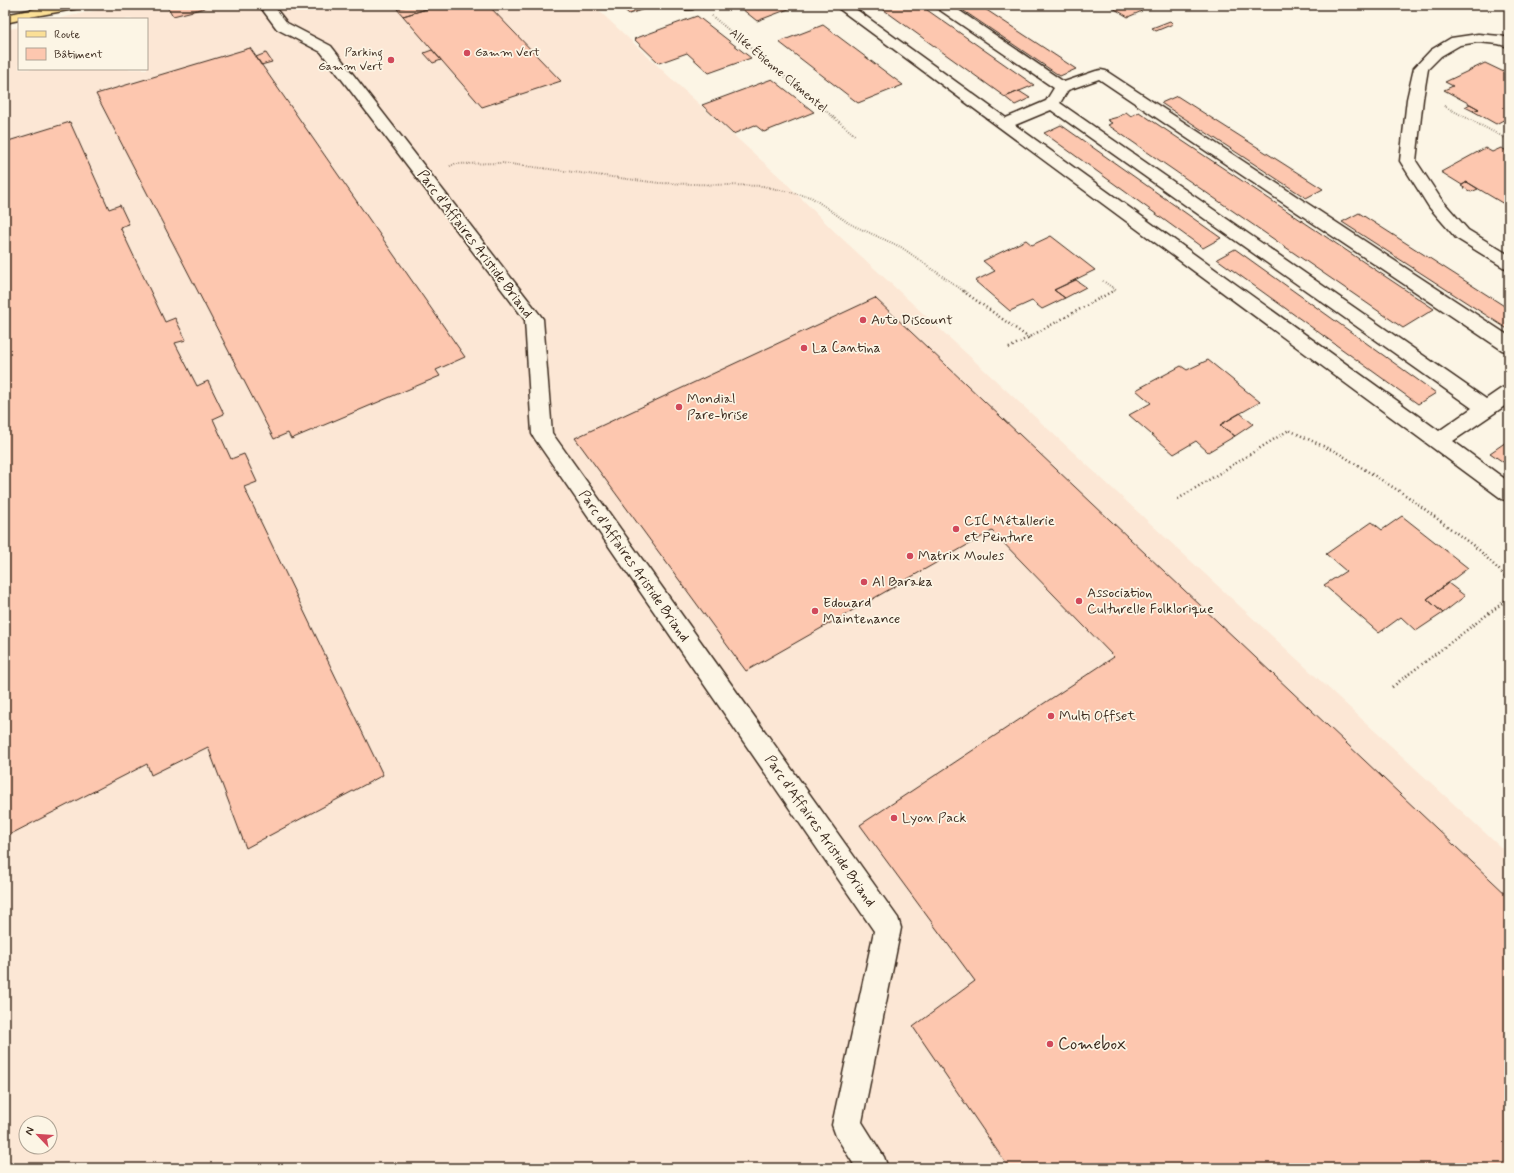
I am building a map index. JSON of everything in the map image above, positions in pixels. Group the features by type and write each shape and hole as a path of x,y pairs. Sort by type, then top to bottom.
{"main road":[{"path":"5,19 74,5"}],"street":[{"name":"Parc d'Affaires Aristide Briand","path":"266,5 282,26 326,49 534,319 542,434 888,928 847,1125 873,1168"},
{"path":"841,5 1509,492"},
{"path":"942,5 1062,87"},
{"path":"1509,43 1500,40 1471,39 1456,41 1436,53 1421,68 1415,99 1408,161 1435,203 1462,234 1509,264"},
{"path":"1004,124 1052,104 1062,87 1102,74 1509,345"},
{"path":"1052,104 1487,409"},
{"path":"1439,441 1509,393"}],"path":[{"name":"Allée Étienne Clémentel","path":"712,16 856,136"},
{"path":"1415,99 1442,104 1509,140"},
{"path":"423,175 455,164 502,163 659,183 762,186 811,197 850,224 901,247 1029,338"},
{"path":"1009,348 1116,290 1103,281"},
{"path":"1178,499 1289,430 1340,454 1407,496 1479,550 1509,580"},
{"path":"1392,686 1509,598"}],"shaded area":[{"path":"122,5 593,5 782,179 835,232 1509,855 1509,1168 5,1168 5,30 18,27 18,70 148,70 148,18 61,18"}],"building":[{"path":"203,5 205,8 173,16 167,6"},
{"path":"411,5 440,5 403,16 397,9"},
{"path":"440,5 488,5 561,81 482,107 403,16"},
{"path":"619,5 657,5 629,14"},
{"path":"737,5 799,5 757,21"},
{"path":"877,5 920,5 1034,85 1005,97"},
{"path":"955,5 979,5 1076,69 1060,76"},
{"path":"1108,5 1151,5 1128,17"},
{"path":"697,16 751,58 709,73 687,53 659,63 634,39"},
{"path":"1170,21 1173,24 1156,31 1152,28"},
{"path":"823,25 903,85 858,103 779,42"},
{"path":"250,48 465,357 436,370 440,376 291,439 288,433 274,439 96,94"},
{"path":"432,50 441,60 433,63 424,53"},
{"path":"266,53 272,62 261,65 256,57"},
{"path":"1485,63 1509,73 1509,117 1496,124 1473,111 1479,109 1444,90 1453,86 1445,82"},
{"path":"772,79 814,112 764,132 755,125 733,134 702,105"},
{"path":"1019,91 1030,98 1015,105 1005,97"},
{"path":"1177,96 1323,189 1306,198 1161,103"},
{"path":"1470,104 1479,109 1473,111 1465,107"},
{"path":"1126,112 1131,116 1139,112 1434,309 1403,328 1108,125 1112,123 1107,120 1118,117"},
{"path":"70,122 109,209 120,205 129,224 120,227 165,322 175,318 186,340 175,343 197,386 208,381 224,414 213,419 231,459 244,454 257,482 244,487 383,775 246,848 208,747 151,775 147,764 5,837 5,142"},
{"path":"1061,125 1221,238 1203,248 1044,133"},
{"path":"1485,148 1492,152 1501,148 1509,152 1509,207 1467,182 1462,185 1441,172"},
{"path":"1467,182 1478,189 1471,192 1461,186"},
{"path":"1359,213 1509,309 1509,330 1342,222"},
{"path":"1051,236 1095,270 1054,290 1065,298 1042,309 1032,301 1010,311 975,281 995,271 983,261 1026,240 1032,245"},
{"path":"1235,249 1436,393 1418,404 1217,259"},
{"path":"1076,280 1086,287 1065,298 1054,290"},
{"path":"875,298 1509,897 1509,1168 1009,1168 913,1027 975,981 860,825 1114,657 992,531 746,671 575,438"},
{"path":"1208,360 1260,402 1220,425 1235,436 1208,452 1196,441 1174,454 1129,415 1151,403 1136,390 1181,366 1187,370"},
{"path":"1240,413 1253,424 1235,436 1220,425"},
{"path":"1509,440 1509,466 1490,453"},
{"path":"1402,516 1468,568 1427,599 1443,613 1416,631 1401,617 1379,633 1324,585 1346,571 1326,554 1372,522 1382,530"},
{"path":"1448,583 1465,596 1443,613 1427,599"}],"place":[{"name":"Gamm Vert","path":"467,53"},
{"name":"Parking Gamm Vert","path":"391,60"},
{"name":"Auto Discount","path":"863,320"},
{"name":"La Cantina","path":"804,348"},
{"name":"Mondial Pare-brise","path":"679,407"},
{"name":"CIC Métallerie et Peinture","path":"956,529"},
{"name":"Matrix Moules","path":"910,556"},
{"name":"Al Baraka","path":"864,582"},
{"name":"Association Culturelle Folklorique","path":"1079,601"},
{"name":"Edouard Maintenance","path":"815,611"},
{"name":"Multi Offset","path":"1051,716"},
{"name":"Lyon Pack","path":"894,818"},
{"name":"Comebox","path":"1050,1044"}]}
